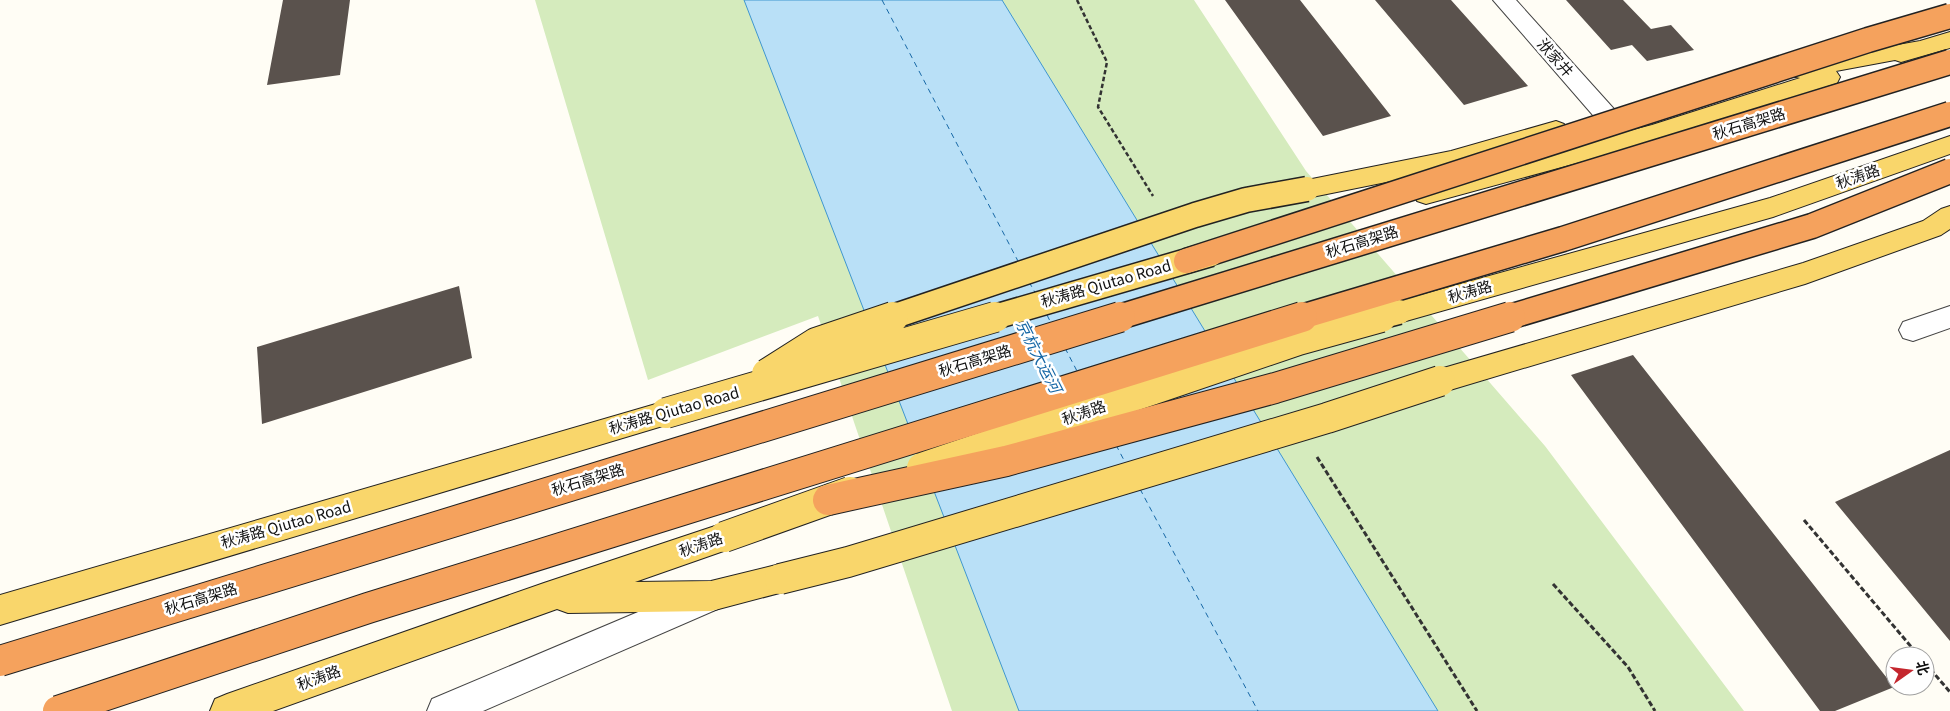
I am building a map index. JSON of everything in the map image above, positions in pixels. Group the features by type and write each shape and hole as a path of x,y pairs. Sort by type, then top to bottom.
{"highway":[{"path":"1186,261 1950,16"},
{"name":"秋石高架路","path":"0,660 1950,62"},
{"path":"58,711 368,608 1289,321 1563,239 1725,185 1950,114"},
{"path":"828,500 1006,461 1275,388 1812,226 1950,171"}],"main road":[{"path":"742,391 816,343 1195,215 1246,200 1451,160 1696,89 1918,48 1950,40"},
{"name":"秋涛路 Qiutao Road","path":"0,610 1186,261 1350,214 1654,133 1918,48"},
{"name":"秋涛路","path":"227,711 544,598 1298,340 1773,207 1950,145"},
{"path":"544,598 711,596 848,562 1252,441 1510,358 1805,273 1932,228 1950,216"}],"street":[{"name":"洑家井","path":"1504,0 1606,115"},
{"path":"1913,330 1950,317"},
{"path":"444,711 711,596"}],"path":[{"path":"1077,0 1107,62 1098,107"},
{"path":"1804,520 1911,646"},
{"path":"1553,584 1628,667 1656,711"},
{"path":"1935,675 1950,692"}],"green space":[{"path":"535,0 1194,0 1306,171 1545,446 1744,711 952,711 818,316 648,380"}],"water":[{"name":"京杭大运河","path":"744,0 1002,0 1438,711 1019,711"}],"building":[{"path":"283,0 350,0 340,75 267,85"},
{"path":"1225,0 1300,0 1391,116 1323,136"},
{"path":"1375,0 1451,0 1528,86 1464,105"},
{"path":"1566,0 1623,0 1651,29 1671,25 1694,50 1647,61 1632,45 1611,50"},
{"path":"459,286 472,358 262,424 257,347"},
{"path":"1633,355 1885,676 1885,691 1835,711 1820,711 1571,375"},
{"path":"1950,450 1950,641 1835,502"}],"ferry route":[{"path":"882,0 1019,263"},
{"path":"1029,282 1036,294"},
{"path":"1047,315 1051,323"},
{"path":"1065,348 1077,371"},
{"path":"1116,445 1126,464"},
{"path":"1140,489 1258,711"}]}
